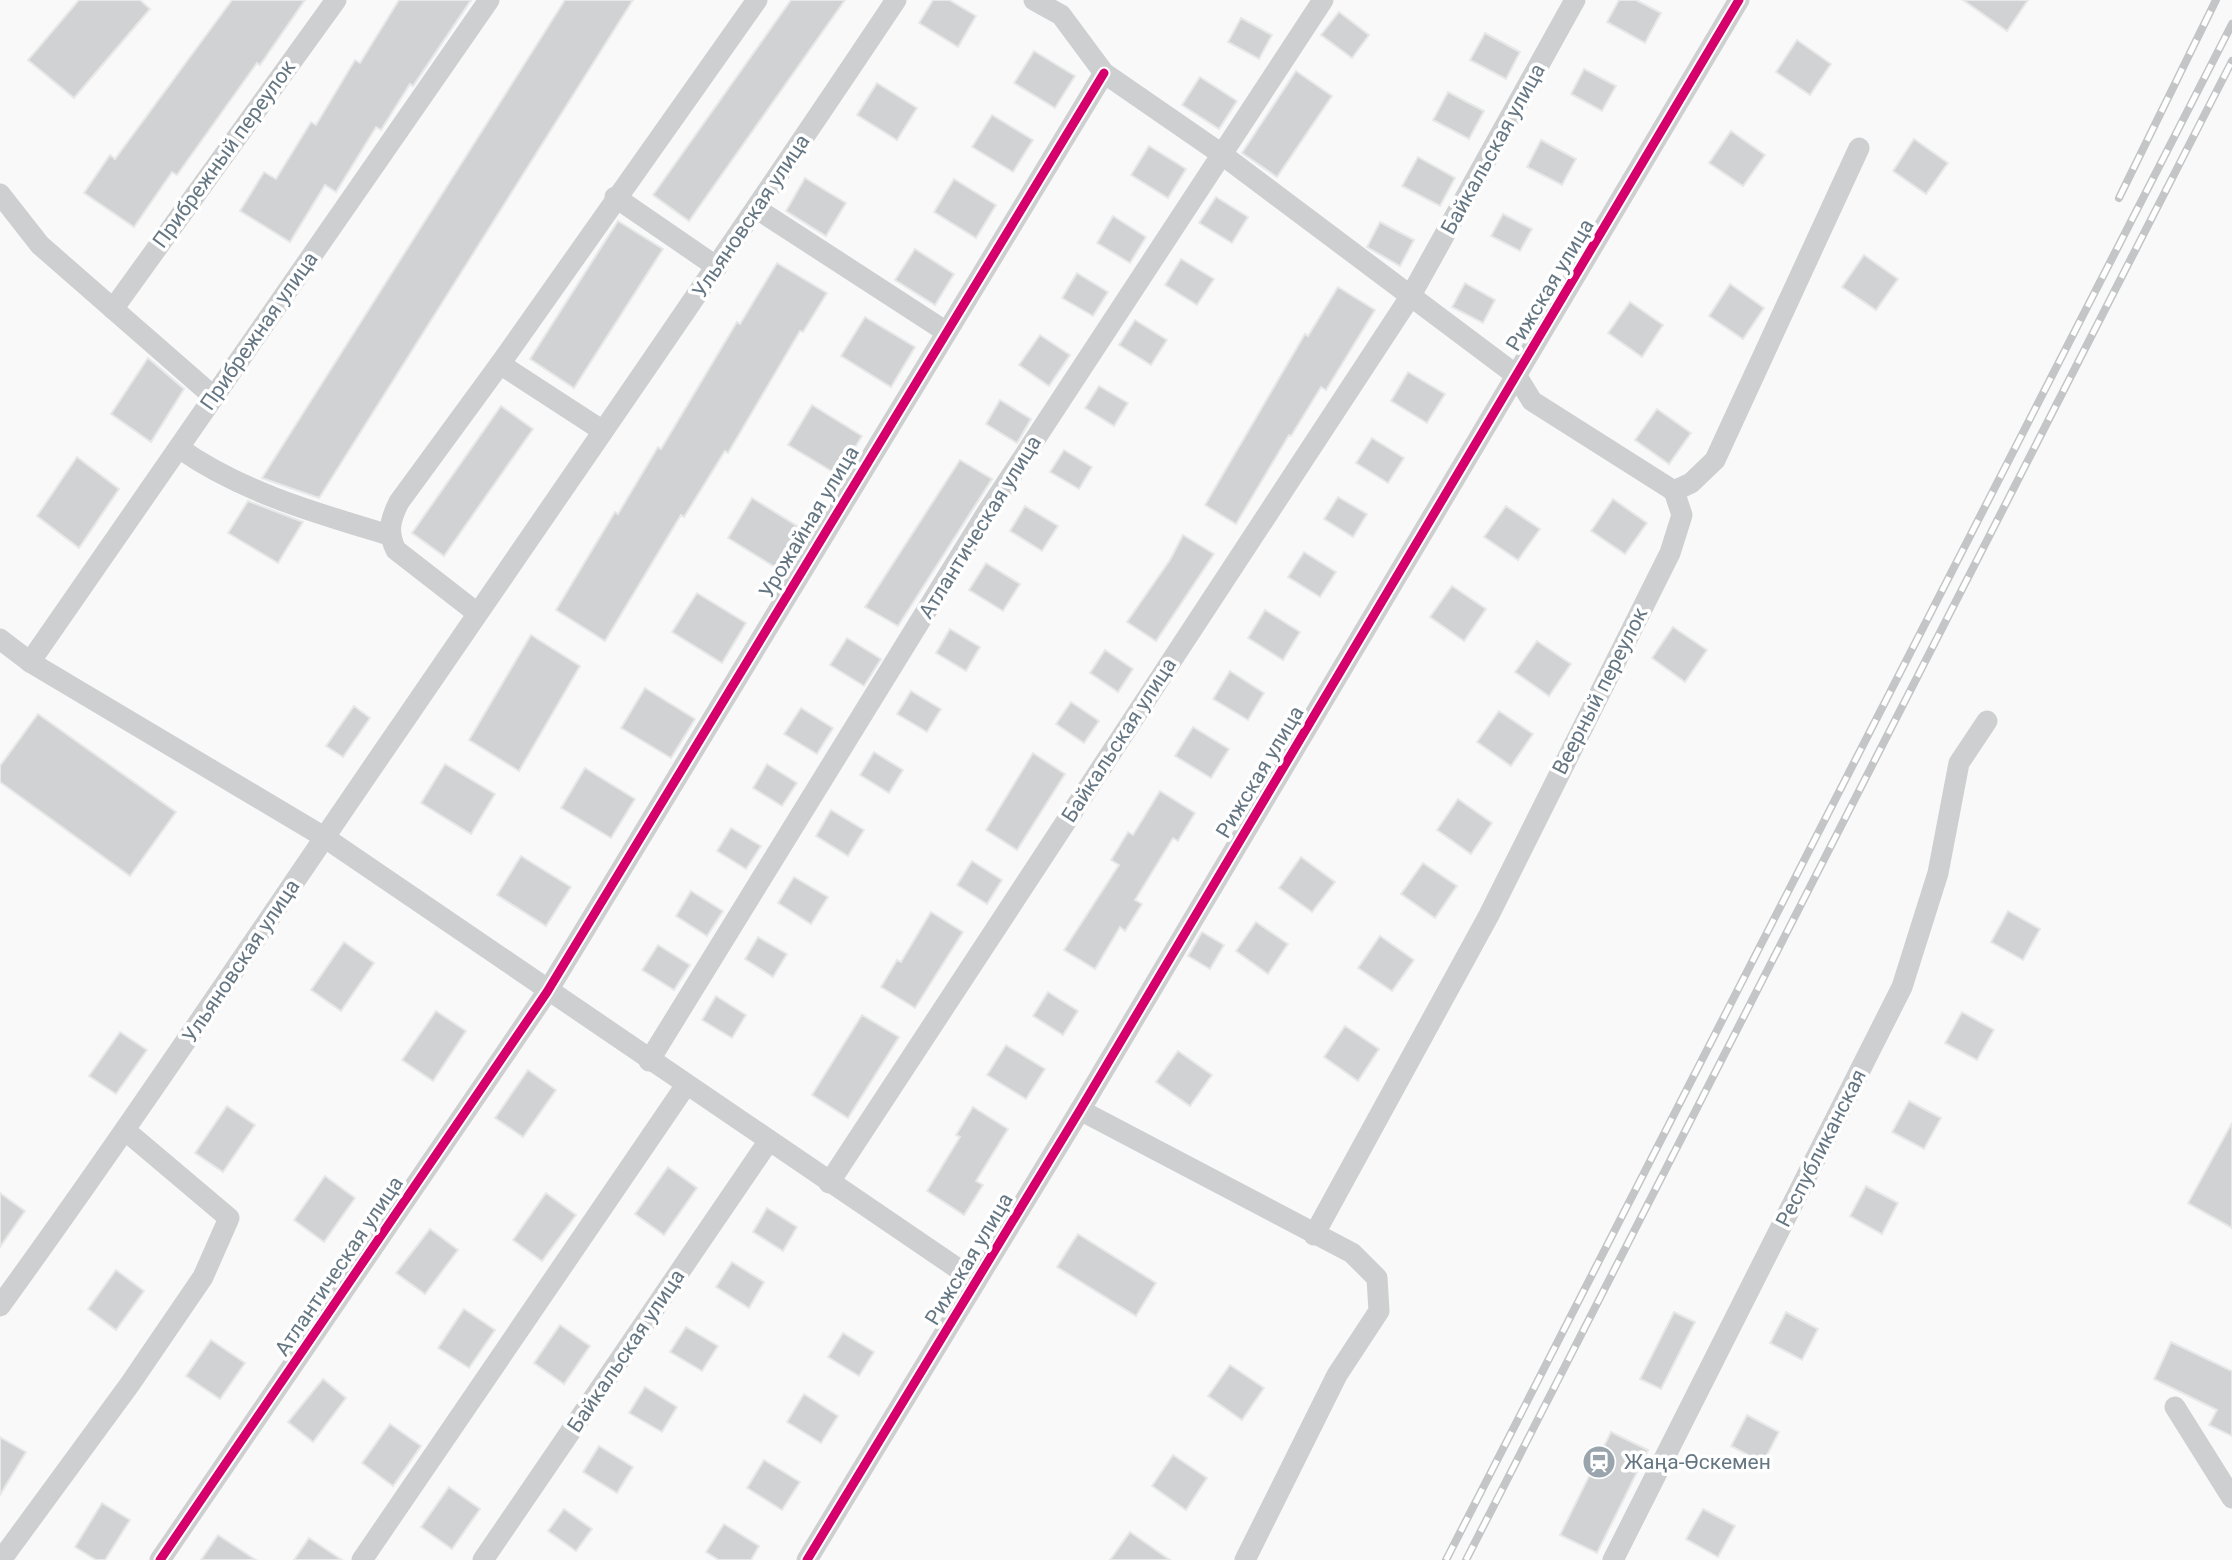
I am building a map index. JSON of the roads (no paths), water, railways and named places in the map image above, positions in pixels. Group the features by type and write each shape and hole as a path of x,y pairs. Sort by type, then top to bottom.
{"street":[{"name":"Прибрежный переулок","path":"113,309 336,0"},
{"name":"Прибрежная улица","path":"30,662 489,0"},
{"path":"477,613 396,550 389,535 392,516 399,502 500,364 615,197 757,0"},
{"name":"Ульяновская улица","path":"0,1306 126,1131 477,613 757,209 896,0"},
{"name":"Атлантическая улица","path":"649,1061 986,514 1322,0"},
{"name":"Байкальская улица","path":"829,1183 1410,297 1575,0"},
{"name":"Рижская улица","path":"807,1560 1080,1110 1739,0"},
{"path":"1046,3 1061,15 1104,73 1220,153 1516,375 1532,401 1674,491 1691,483 1715,460 1859,148"},
{"name":"Урожайная улица","path":"547,992 945,331 1104,73"},
{"path":"0,194 40,245 214,397"},
{"path":"615,197 717,267"},
{"path":"757,209 945,331"},
{"path":"500,364 603,431"},
{"path":"179,447 207,467 243,486 389,535"},
{"name":"Веерный переулок","path":"1314,1235 1489,915 1670,553 1682,515 1674,491"},
{"path":"0,639 30,662 324,837 547,992 976,1281"},
{"name":"Республиканская","path":"1613,1560 1902,987 1938,873 1959,763 1987,721"},
{"name":"Атлантическая улица","path":"160,1560 547,992"},
{"path":"362,1560 686,1085"},
{"path":"1080,1110 1352,1253 1377,1278 1379,1311 1337,1375 1245,1560"},
{"path":"1,1560 130,1384 203,1278 229,1218 126,1131"},
{"name":"Байкальская улица","path":"483,1560 768,1142"},
{"path":"2175,1407 2232,1498"}],"railway":[{"path":"2119,198 2216,0"},
{"path":"1446,1560 2232,24"},
{"path":"1466,1560 2232,61"}],"place":[{"name":"Жаңа-Өскемен","path":"1599,1462"}]}
